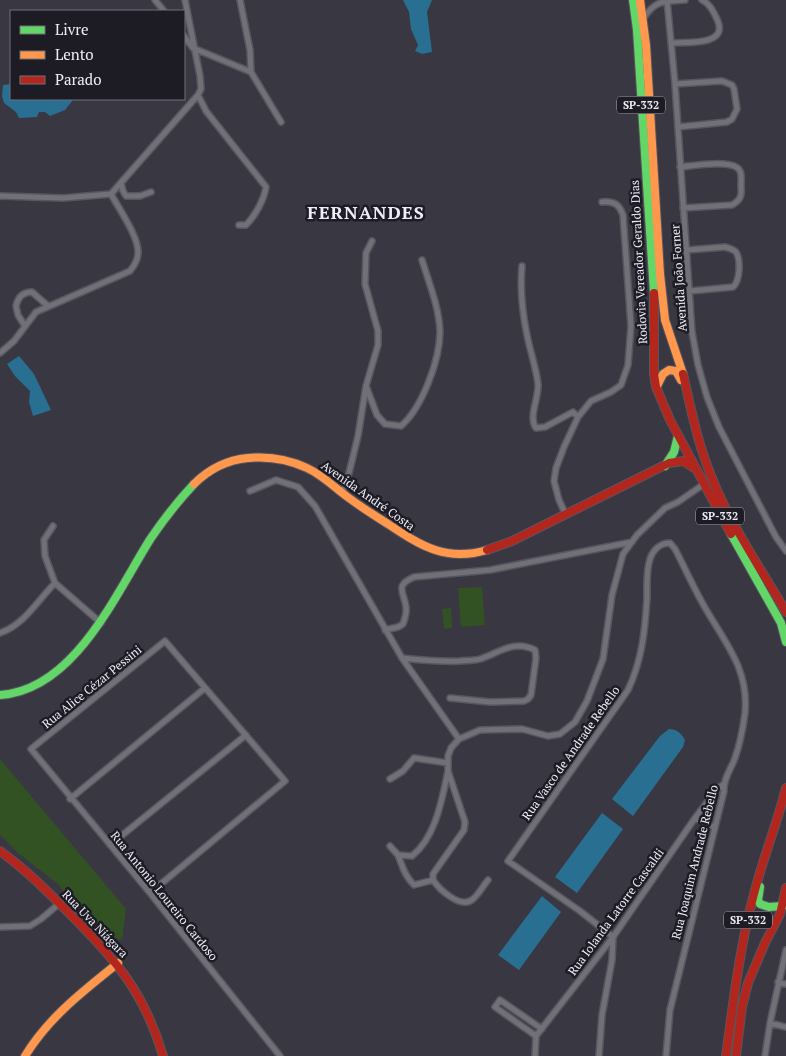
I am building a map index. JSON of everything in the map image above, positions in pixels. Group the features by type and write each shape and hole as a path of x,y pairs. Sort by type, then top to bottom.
{"main road":[{"name":"Rodovia Vereador Geraldo Dias","path":"633,0 637,30 654,304 654,374 656,387 696,469 781,623 786,642"},
{"name":"Rodovia Vereador Geraldo Dias","path":"640,0 643,19 662,300 665,320 688,393 702,452 712,479 727,510 786,612"},
{"path":"656,387 666,371 673,370 679,374 688,393"},
{"path":"664,466 676,450 678,434"},
{"name":"Avenida André Costa","path":"0,695 22,692 50,678 87,640 101,623 178,501 198,480 227,461 256,456 282,459 309,469 411,540 427,549 457,555 498,547 664,466 680,461 696,469"},
{"name":"SP-332","path":"726,1056 749,912 786,788"},
{"name":"Rua Uva Niágara","path":"0,851 25,871 60,904 118,963 140,996 150,1016 163,1056"},
{"path":"760,873 761,880 758,894 760,904 769,907 783,906"},
{"name":"SP-332","path":"736,1056 742,1007 748,983 783,906 786,888"},
{"path":"25,1056 44,1029 63,1007 118,963"}],"street":[{"path":"155,0 163,10"},
{"path":"0,196 63,198 111,194 198,95 201,89 200,76 189,46 185,0"},
{"path":"240,0 250,50 251,72 281,122"},
{"path":"643,19 652,6 667,0 685,0"},
{"name":"Avenida João Forner","path":"667,0 672,43 692,332 698,365 707,397 719,427 776,537 786,551"},
{"path":"672,43 710,40 718,34 720,30 718,22 708,3 702,0"},
{"path":"189,46 251,72"},
{"path":"675,84 728,82 734,89 737,110 732,119 727,122 678,127"},
{"path":"198,95 206,111 266,187 254,215 246,225 239,225"},
{"path":"680,167 728,163 737,167 741,172 742,194 736,203 732,205 683,208"},
{"path":"121,183 126,196 140,196 151,192"},
{"path":"0,353 14,341 36,312 130,271 134,266 138,251 136,242 111,194"},
{"path":"565,513 554,481 556,468 578,417 591,401 611,392 621,384 628,365 631,326 623,215 620,207 617,205 611,202 602,202"},
{"path":"342,493 358,436 366,386 378,344 378,331 365,284 366,254 372,241"},
{"path":"687,250 725,247 735,251 738,256 739,278 733,287 690,291"},
{"path":"366,386 377,415 386,424 400,426 410,418 426,389 435,360 440,332 434,299 422,260"},
{"path":"522,266 520,288 522,308 527,336 537,372 538,394 532,415 533,425 536,428 545,428 573,412 578,417"},
{"path":"24,326 16,306 20,296 26,292 32,292 48,306"},
{"path":"250,491 276,480 298,488 315,506 402,658 459,739"},
{"path":"398,854 412,856 424,842 434,822 448,771 451,748 459,739 480,730 522,729 548,736 560,734 575,722 587,701 603,659 612,595 623,554 637,535 665,508 678,502 704,484"},
{"path":"53,526 44,540 45,556 56,583 101,623"},
{"path":"776,537 786,543"},
{"path":"385,630 403,624 406,608 402,586 405,581 414,577 490,570 632,542"},
{"name":"Rua Joaquim Andrade Rebello","path":"666,1056 670,1010 724,791 724,784 735,758 745,713 745,689 738,664 670,543"},
{"name":"Rua Vasco de Andrade Rebello","path":"613,937 572,905 508,861 628,690 636,672 643,644 650,560 658,546 670,543"},
{"path":"0,633 9,630 22,621 56,583"},
{"name":"Rua Alice Cézar Pessini","path":"31,749 165,641 205,688"},
{"path":"402,658 437,662 478,660 504,648 516,646 528,647 534,650 536,658 531,695 528,699 524,701 490,702 450,698"},
{"path":"70,798 205,688 285,780 150,893"},
{"path":"110,845 246,735"},
{"name":"Rua Antonio Loureiro Cardoso","path":"31,749 150,893 280,1056"},
{"path":"390,779 403,771 414,758 448,763"},
{"path":"432,880 433,874 464,830 465,822 448,771"},
{"name":"Rua Iolanda Latorre Cascaldi","path":"536,1036 613,937 694,818 718,788 724,784"},
{"path":"694,818 714,827"},
{"path":"390,846 398,854 404,870 414,885 432,880"},
{"path":"432,880 445,894 454,899 468,902 472,900 488,880"},
{"path":"0,928 30,926 60,904"},
{"path":"599,1056 602,1015 612,960 613,937"},
{"path":"765,1056 778,982 786,950"},
{"path":"778,982 786,984"},
{"path":"534,1056 536,1036 495,1007 500,1000 542,1029"},
{"path":"770,1023 786,1027"}],"green space":[{"path":"482,587 485,625 461,627 458,588"},
{"path":"451,608 452,628 444,629 442,609"},
{"path":"0,759 126,909 122,940 93,932 58,884 18,853 0,835"}],"water":[{"path":"403,0 432,0 427,12 432,52 422,54 415,51 418,45 411,29 409,12"},
{"path":"10,84 10,100 73,100 65,110 50,116 45,112 39,112 37,117 19,118 16,112 4,103 2,96 3,85"},
{"path":"19,356 34,374 51,410 33,416 29,402 30,391 15,376 7,364"},
{"path":"669,729 677,731 682,735 685,740 683,747 633,816 612,799 660,736"},
{"path":"602,813 623,829 577,893 555,877"},
{"path":"542,896 561,912 519,970 498,955"}],"traffic: fast":[{"path":"633,0 637,30 654,293"},
{"path":"665,466 674,452 678,436"},
{"path":"0,695 27,689 50,676 72,658 108,611 151,538 194,484"},
{"path":"731,534 781,623 786,642"},
{"path":"760,887 758,900 760,904 769,907 783,906"}],"traffic: slow":[{"path":"640,0 646,45 660,274 665,320 683,374"},
{"path":"657,386 663,374 669,370 676,371 681,380"},
{"path":"194,484 212,470 240,459 255,457 285,460 316,473 364,509 400,532 434,550 459,554 487,550"},
{"path":"25,1056 34,1042 56,1017 80,994 118,963"}],"traffic: jam":[{"path":"654,293 654,374 656,387 670,420 731,534"},
{"path":"683,374 699,440 719,495 786,612"},
{"path":"487,550 512,541 669,463 683,461 696,469"},
{"path":"726,1056 737,975 749,913 786,788"},
{"path":"0,851 43,888 85,929 114,961 137,994 147,1013 163,1056"},
{"path":"736,1056 742,1007 748,983 780,914 786,888"}],"district":[{"name":"FERNANDES","path":"366,213"}]}
